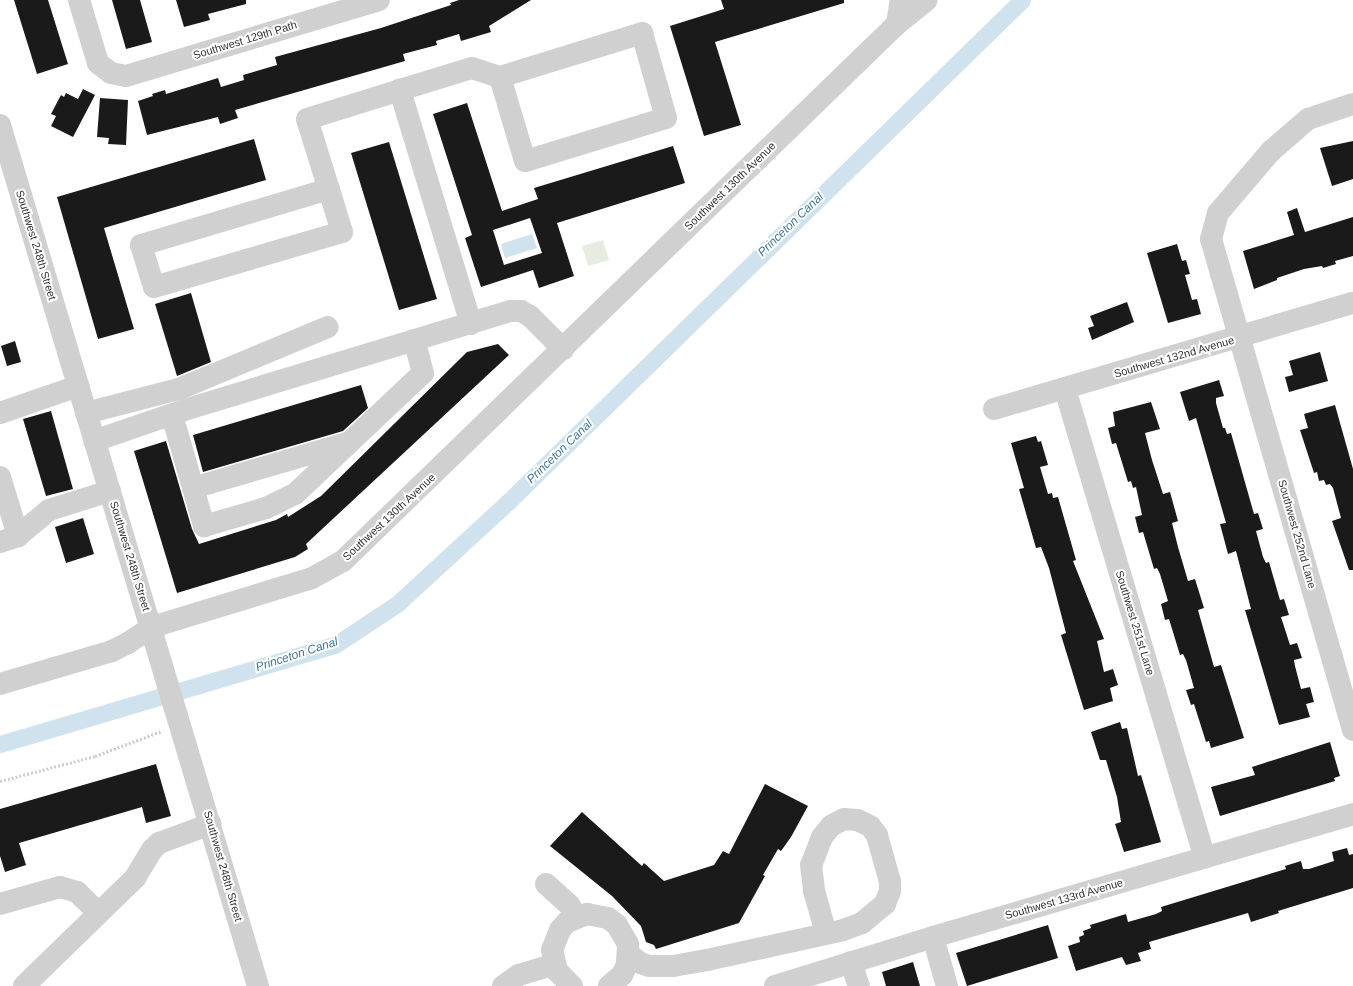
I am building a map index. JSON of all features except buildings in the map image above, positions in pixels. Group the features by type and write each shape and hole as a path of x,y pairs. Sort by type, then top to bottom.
{"street":[{"name":"Southwest 129th Path","path":"79,0 98,63 111,74 126,76 379,0"},
{"path":"897,24 901,0"},
{"name":"Southwest 130th Avenue","path":"0,684 112,651 128,643 152,627 298,583 328,570 354,552 897,24 927,0"},
{"path":"329,189 141,245 154,287 342,232 329,189 307,119 472,68 500,77 642,34 666,118 525,161 500,77"},
{"path":"400,90 471,324"},
{"name":"Southwest 252nd Lane","path":"1353,104 1308,119 1271,151 1218,213 1211,239 1241,338 1353,730"},
{"name":"Southwest 248th Street","path":"0,125 94,441 152,627 258,986"},
{"name":"Southwest 132nd Avenue","path":"994,409 1241,338 1353,303"},
{"path":"94,441 172,415 414,340 471,324 498,314 521,312 539,324 563,349"},
{"path":"86,413 179,389 328,327"},
{"path":"172,415 204,526 266,508 295,494 423,373 414,340"},
{"path":"0,413 78,386"},
{"name":"Southwest 251st Lane","path":"1065,389 1205,858"},
{"path":"193,488 352,441"},
{"path":"2,490 9,539 49,510 110,491"},
{"name":"Southwest 133rd Avenue","path":"775,986 933,937 1353,814"},
{"path":"612,984 636,980 673,966 826,933 852,927 874,916 885,904 890,891 890,882 877,835 870,826 857,820 844,820 831,826 822,838 811,865 814,891 826,933"},
{"path":"24,986 135,878 152,850 159,843 167,838 211,824"},
{"path":"546,884 570,905 577,917"},
{"path":"0,904 60,887 77,892 99,913"},
{"path":"568,985 557,971 554,964 552,950 555,939 560,930 577,917 598,915 617,925 624,933 629,954 624,970 612,984"},
{"path":"933,937 947,986"},
{"path":"629,954 640,963 650,966 673,966"},
{"path":"851,962 859,986"},
{"path":"503,986 519,975 554,964"}],"path":[{"path":"0,781 95,756 167,730"}],"shaded area":[{"path":"603,240 609,260 588,266 582,246"}],"water":[{"path":"532,234 537,248 505,258 501,244"}],"waterway":[{"name":"Princeton Canal","path":"0,744 335,645 397,604 509,501 1022,0"}]}
